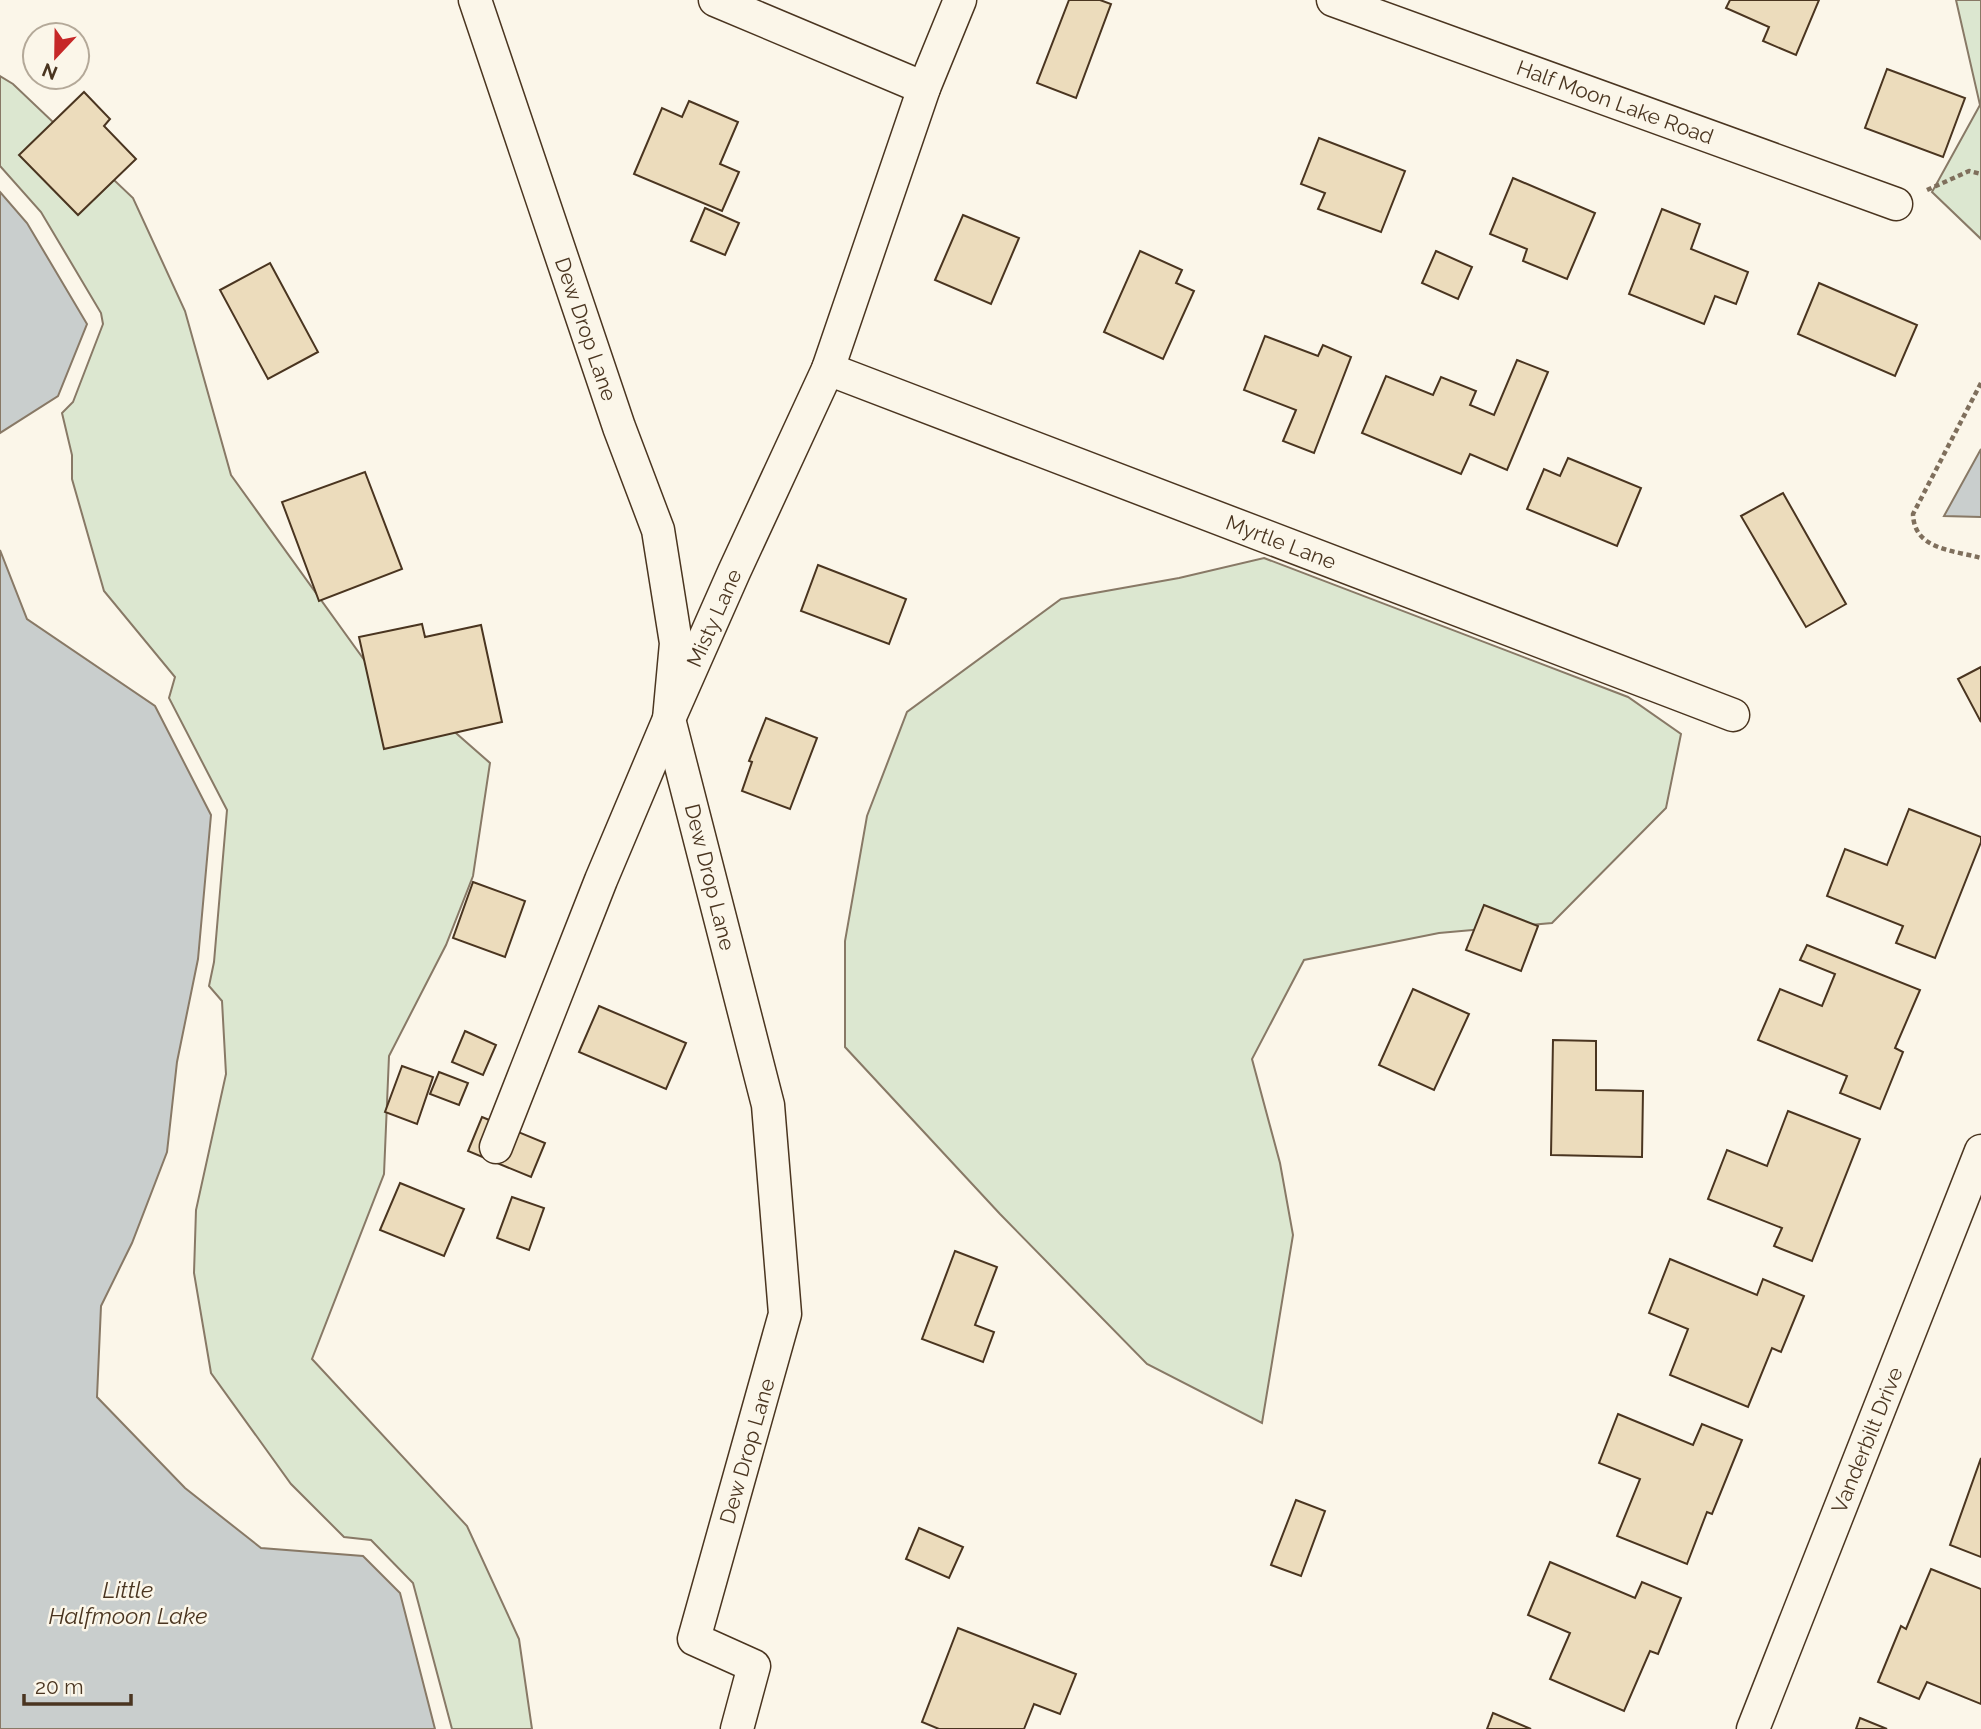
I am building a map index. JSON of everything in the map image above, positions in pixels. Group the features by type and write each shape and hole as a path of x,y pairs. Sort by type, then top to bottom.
{"street":[{"name":"Dew Drop Lane","path":"475,0 619,427 658,530 676,643 669,719 768,1105 786,1314 694,1639 754,1666 737,1729"},
{"path":"715,0 924,88 960,0"},
{"name":"Half Moon Lake Road","path":"1333,0 1896,204"},
{"name":"Misty Lane","path":"496,1147 601,880 669,719 828,369 924,88"},
{"name":"Myrtle Lane","path":"828,369 1733,715"},
{"name":"Vanderbilt Drive","path":"1753,1729 1981,1151"}],"path":[{"path":"1896,204 1969,171 1981,174"},
{"path":"1981,383 1913,514 1913,527 1919,537 1932,544 1981,558"}],"green space":[{"path":"1956,0 1981,0 1981,239 1932,192 1980,105"},
{"path":"0,76 13,84 133,198 185,311 231,475 365,661 408,691 490,763 473,876 446,945 389,1056 384,1174 312,1359 467,1526 519,1639 532,1729 452,1729 413,1583 371,1540 344,1537 291,1484 211,1373 194,1273 196,1210 226,1074 222,1001 209,986 214,962 227,810 169,698 175,677 104,591 72,479 72,455 62,413 73,402 103,324 101,313 41,212 0,166"},
{"path":"1264,558 1628,697 1681,734 1666,808 1552,923 1439,933 1304,960 1252,1059 1280,1163 1293,1235 1262,1423 1147,1364 1000,1214 845,1047 845,941 867,816 907,712 1061,599 1179,578"}],"water":[{"path":"0,192 27,223 87,324 58,396 0,433"},
{"path":"1981,449 1981,517 1944,516"},
{"name":"Little Halfmoon Lake","path":"0,550 27,619 155,706 211,815 198,959 177,1062 167,1152 132,1243 101,1306 97,1397 185,1488 261,1548 363,1556 400,1593 435,1729 0,1729"}],"building":[{"path":"1069,0 1100,0 1111,4 1076,98 1037,83"},
{"path":"1730,0 1819,0 1796,55 1763,41 1769,27 1726,8"},
{"path":"1887,69 1965,98 1943,157 1865,128"},
{"path":"84,92 110,119 104,126 136,159 78,215 19,155"},
{"path":"689,101 738,122 720,164 739,172 722,211 634,174 662,108 682,117"},
{"path":"1319,138 1405,171 1381,232 1318,209 1325,193 1301,184"},
{"path":"1513,178 1595,213 1567,279 1523,261 1527,249 1490,234"},
{"path":"705,208 739,223 725,255 691,241"},
{"path":"1662,209 1700,224 1691,249 1748,272 1736,304 1715,296 1704,324 1629,294"},
{"path":"963,215 1019,238 991,304 935,280"},
{"path":"1140,251 1182,270 1176,283 1194,291 1163,359 1104,332"},
{"path":"1436,251 1472,267 1458,299 1422,283"},
{"path":"270,263 318,352 268,379 220,290"},
{"path":"1819,283 1917,325 1895,376 1798,334"},
{"path":"1265,336 1318,356 1323,345 1351,357 1314,453 1283,441 1296,410 1244,390"},
{"path":"1517,360 1548,372 1507,470 1470,454 1461,474 1362,433 1386,376 1433,395 1441,377 1476,391 1470,405 1494,415"},
{"path":"1568,458 1641,488 1617,546 1527,509 1544,469 1560,476"},
{"path":"365,472 402,569 319,601 282,502"},
{"path":"1783,493 1846,604 1806,627 1741,516"},
{"path":"818,565 906,599 889,644 801,611"},
{"path":"422,624 425,637 481,625 502,722 384,749 359,637"},
{"path":"1981,667 1981,722 1958,679"},
{"path":"766,718 817,738 790,809 742,791 752,762 749,761"},
{"path":"1909,809 1981,837 1935,958 1896,943 1903,926 1827,896 1845,849 1887,865"},
{"path":"473,882 525,901 505,957 453,938"},
{"path":"1484,905 1538,926 1521,971 1466,950"},
{"path":"1807,945 1920,990 1895,1048 1903,1052 1880,1109 1840,1093 1847,1076 1758,1040 1780,989 1822,1006 1835,974 1800,960"},
{"path":"1413,989 1469,1014 1434,1090 1379,1065"},
{"path":"599,1006 686,1043 666,1089 579,1052"},
{"path":"465,1031 496,1045 483,1075 452,1062"},
{"path":"1553,1040 1596,1041 1596,1090 1643,1091 1642,1157 1551,1155"},
{"path":"402,1066 433,1077 417,1124 385,1112"},
{"path":"439,1072 468,1083 459,1105 430,1094"},
{"path":"1788,1111 1860,1139 1812,1261 1774,1246 1782,1228 1708,1199 1727,1150 1767,1166"},
{"path":"482,1117 545,1143 531,1177 468,1151"},
{"path":"400,1183 464,1209 444,1256 380,1230"},
{"path":"512,1197 544,1208 529,1250 497,1238"},
{"path":"955,1251 997,1267 975,1325 994,1332 983,1362 922,1339"},
{"path":"1670,1259 1757,1295 1763,1279 1804,1296 1781,1352 1772,1348 1748,1407 1670,1375 1688,1329 1649,1313"},
{"path":"1618,1414 1693,1445 1702,1424 1742,1440 1712,1514 1707,1512 1687,1564 1617,1536 1640,1479 1599,1463"},
{"path":"1981,1458 1981,1557 1950,1545"},
{"path":"1296,1500 1325,1511 1301,1576 1271,1565"},
{"path":"919,1528 963,1547 949,1578 906,1559"},
{"path":"1550,1562 1635,1598 1642,1582 1681,1598 1658,1654 1650,1651 1624,1711 1550,1679 1570,1633 1528,1615"},
{"path":"1931,1569 1981,1589 1981,1704 1927,1682 1919,1699 1878,1682 1901,1626 1906,1629"},
{"path":"958,1628 1076,1674 1060,1714 1034,1704 1024,1729 939,1729 922,1722"},
{"path":"1493,1713 1531,1729 1487,1729"},
{"path":"1860,1718 1887,1729 1856,1729"}]}
